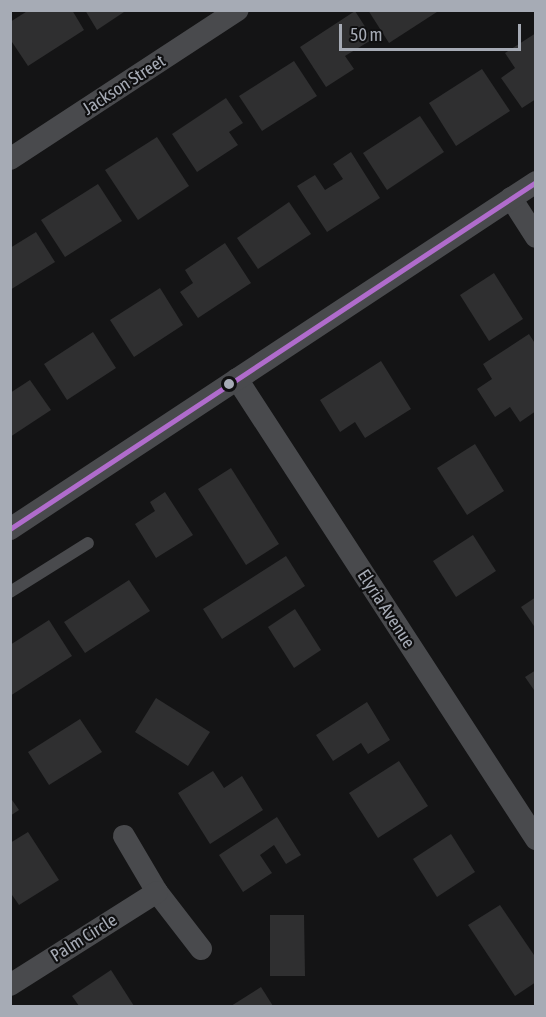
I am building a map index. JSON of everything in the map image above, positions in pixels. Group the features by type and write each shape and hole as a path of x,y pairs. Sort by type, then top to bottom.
{"street":[{"name":"Jackson Street","path":"10,159 238,10"},
{"path":"10,529 536,182"},
{"path":"511,198 536,237"},
{"name":"Elyria Avenue","path":"237,379 536,839"},
{"path":"124,836 157,892 201,949"},
{"name":"Palm Circle","path":"10,985 157,892"}],"lane":[{"path":"10,592 88,543"}],"building":[{"path":"29,10 72,10 84,30 28,66 10,39 10,22"},
{"path":"85,10 127,10 97,30"},
{"path":"368,10 440,10 389,43"},
{"path":"355,11 373,39 345,56 354,69 326,87 300,47"},
{"path":"536,33 536,99 522,108 501,78 515,68 505,53"},
{"path":"294,61 317,96 262,131 239,96"},
{"path":"482,69 510,111 456,146 429,103"},
{"path":"226,98 243,123 229,132 238,145 197,172 172,134"},
{"path":"420,116 444,152 387,190 363,153"},
{"path":"157,137 189,186 138,220 105,170"},
{"path":"351,152 380,198 327,232 297,186 315,175 325,190 343,179 333,164"},
{"path":"98,184 122,221 65,257 41,220"},
{"path":"289,202 311,234 258,269 237,238"},
{"path":"36,232 55,262 10,290 10,248"},
{"path":"225,243 251,283 198,318 180,292 193,283 185,270"},
{"path":"494,273 523,319 489,341 460,295"},
{"path":"160,288 183,325 134,357 110,320"},
{"path":"93,332 116,368 67,400 44,364"},
{"path":"529,334 536,345 536,411 520,422 510,407 495,417 477,389 492,379 483,364"},
{"path":"381,361 411,409 365,438 355,422 340,432 320,400"},
{"path":"30,380 51,410 10,437 10,393"},
{"path":"475,444 504,491 467,515 437,468"},
{"path":"231,468 279,544 246,565 198,489"},
{"path":"165,492 193,535 156,558 135,524 155,511 150,502"},
{"path":"473,535 496,571 456,597 433,561"},
{"path":"286,556 305,586 222,639 203,609"},
{"path":"129,580 150,611 85,653 64,622"},
{"path":"536,597 536,629 521,607"},
{"path":"295,609 321,650 294,668 268,627"},
{"path":"49,620 72,656 10,696 10,645"},
{"path":"536,670 536,693 525,677"},
{"path":"156,698 210,732 188,766 135,732"},
{"path":"367,702 390,740 368,754 361,743 333,761 316,735"},
{"path":"80,719 102,752 49,785 28,752"},
{"path":"399,761 428,806 378,838 349,793"},
{"path":"213,771 224,788 242,776 263,810 210,844 178,793"},
{"path":"10,797 19,810 10,816"},
{"path":"277,817 301,855 286,864 274,845 260,855 272,873 243,892 219,855"},
{"path":"28,832 59,880 19,905 10,892 10,843"},
{"path":"451,834 475,872 437,897 413,859"},
{"path":"500,905 536,958 536,982 515,996 468,925"},
{"path":"270,915 304,915 305,976 270,976"},
{"path":"111,970 134,1006 79,1006 72,996"},
{"path":"261,987 273,1006 231,1006"}],"transit line":[{"path":"10,529 536,182"}]}
